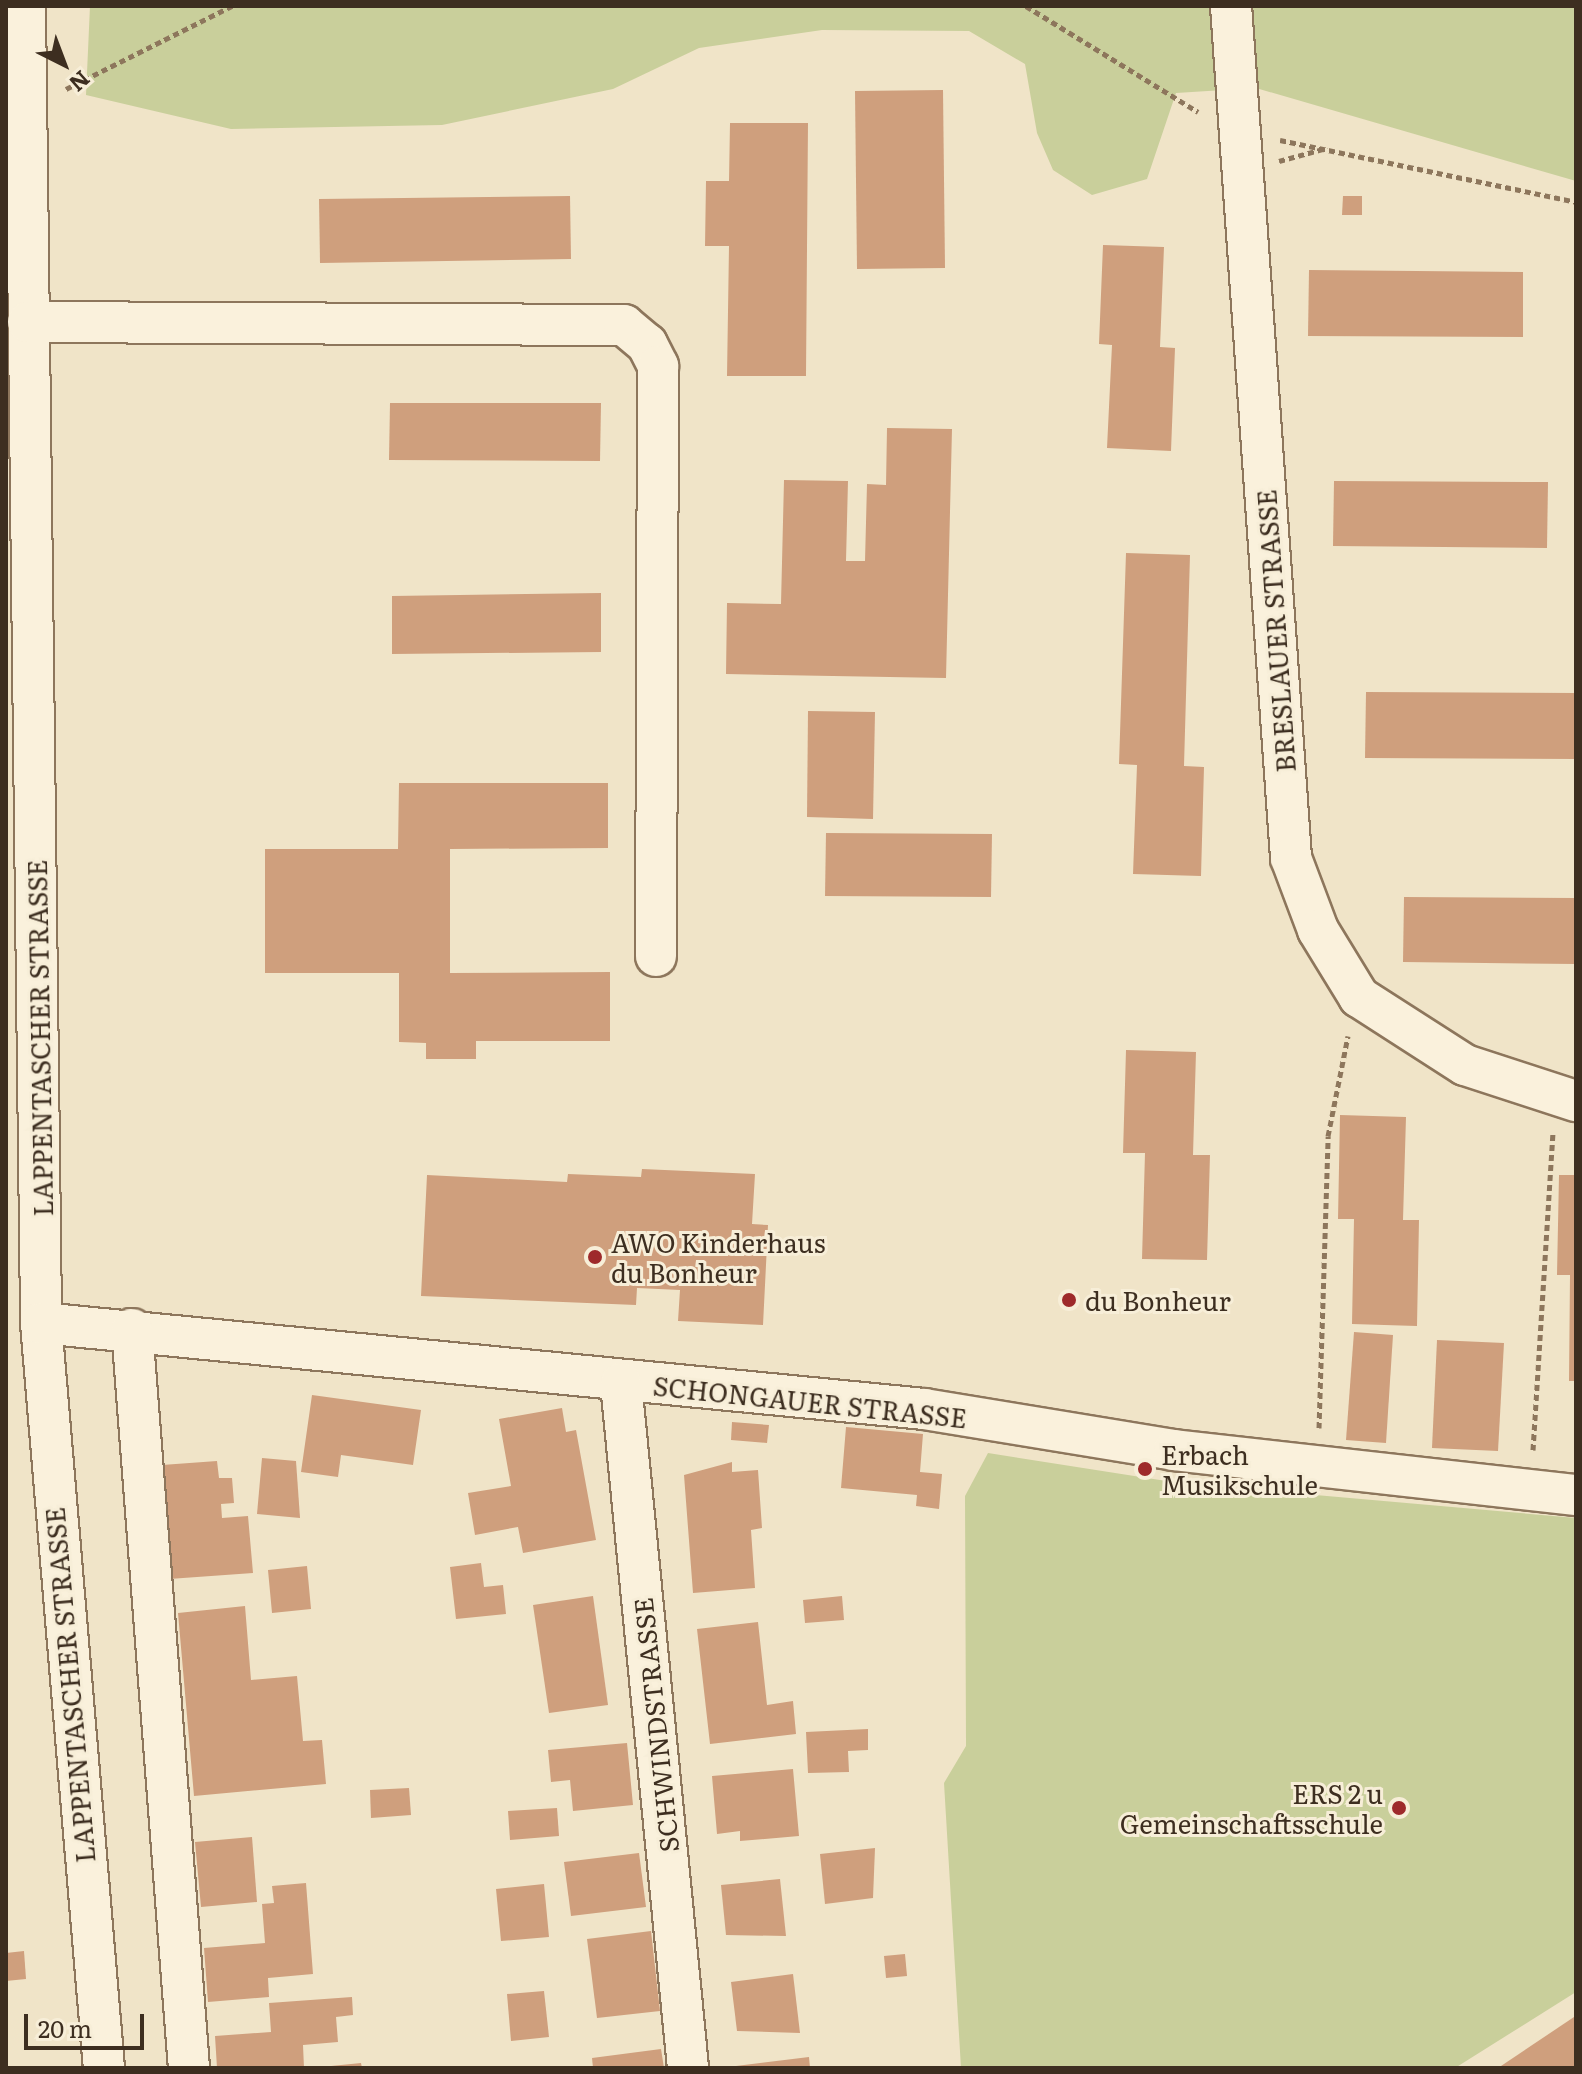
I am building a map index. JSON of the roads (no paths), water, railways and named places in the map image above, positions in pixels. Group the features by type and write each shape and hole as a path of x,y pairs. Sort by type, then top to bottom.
{"street":[{"name":"LAPPENTASCHER STRASSE","path":"25,6 28,322 24,1222 41,1323 104,2068"},
{"name":"BRESLAUER STRASSE","path":"1231,6 1252,147 1291,858 1318,930 1359,997 1465,1065 1566,1097"},
{"path":"28,322 624,325 647,344 658,366 656,956"},
{"name":"SCHONGAUER STRASSE","path":"41,1323 132,1329 621,1383 924,1409 1318,1467 1576,1495"},
{"path":"132,1329 189,2068"},
{"name":"SCHWINDSTRASSE","path":"621,1383 688,2068"}],"place":[{"name":"AWO Kinderhaus du Bonheur","path":"595,1257"},
{"name":"du Bonheur","path":"1069,1300"},
{"name":"Erbach Musikschule","path":"1145,1469"},
{"name":"ERS 2 u Gemeinschaftsschule","path":"1399,1808"}]}
